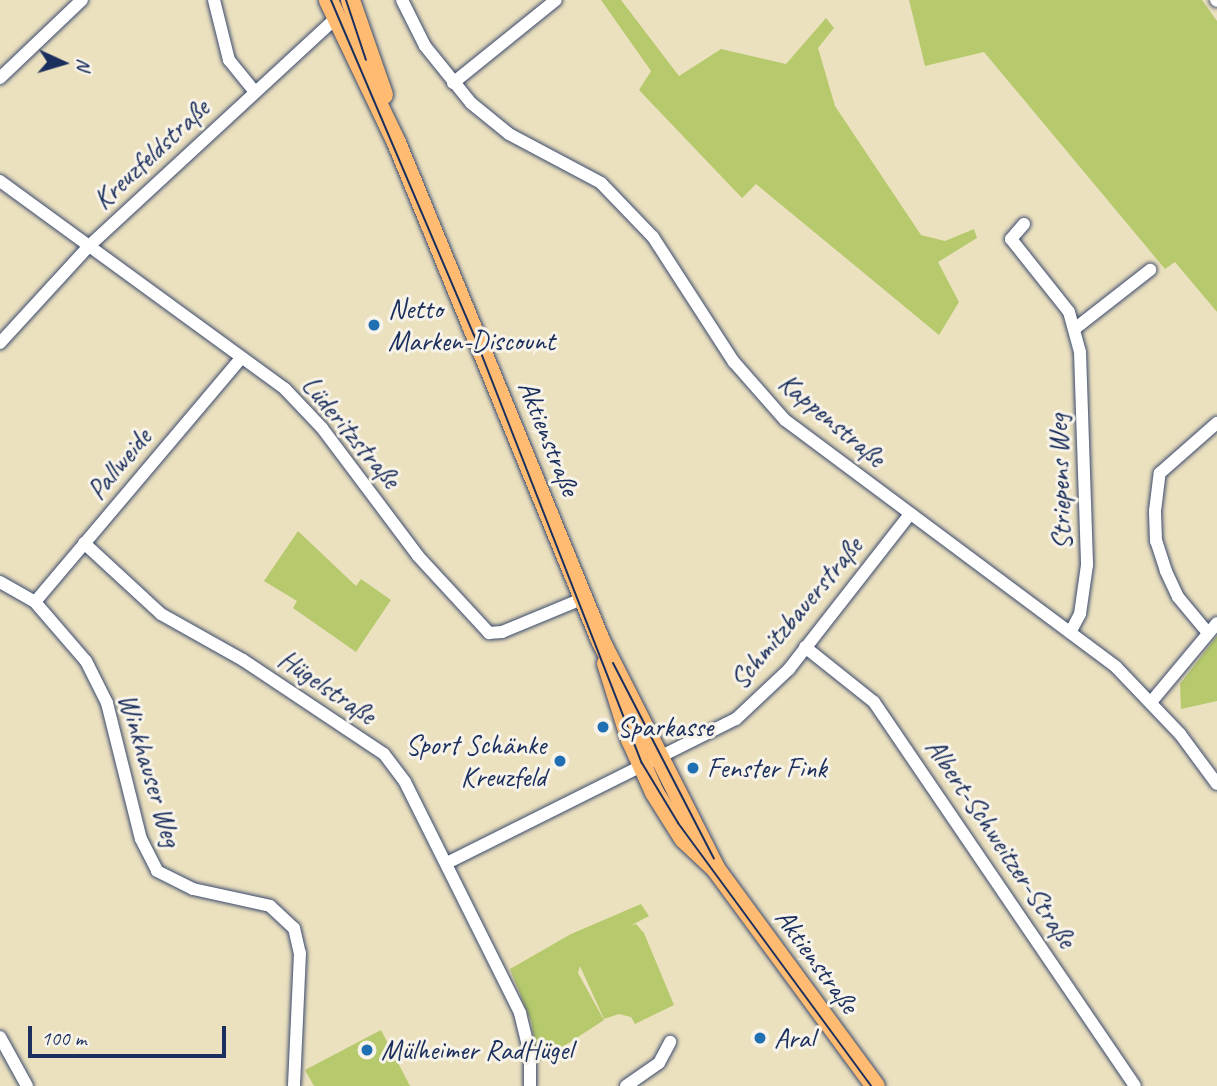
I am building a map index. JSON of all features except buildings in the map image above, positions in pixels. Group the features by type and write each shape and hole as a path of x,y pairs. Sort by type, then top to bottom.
{"main road":[{"name":"Aktienstraße","path":"341,6 600,640 715,868 875,1086"},
{"name":"Aktienstraße","path":"600,640 611,685 640,764 683,838 715,868"}],"street":[{"path":"0,78 82,0"},
{"path":"214,0 229,60 254,90"},
{"name":"Kappenstraße","path":"402,0 425,46 453,83 503,130 601,183 660,246 727,352 763,397 797,431 1070,633 1151,702 1217,784"},
{"path":"453,83 556,0"},
{"name":"Kreuzfeldstraße","path":"0,343 89,246 341,6"},
{"name":"Lüderitzstraße","path":"0,181 241,358 304,408 418,556 492,634 584,598"},
{"path":"1024,225 1011,239 1077,327 1150,270"},
{"name":"Striepens Weg","path":"1070,633 1080,614 1087,565 1077,327"},
{"name":"Pallweide","path":"35,602 241,358"},
{"path":"1151,702 1212,628 1178,597 1160,557 1155,528 1156,484 1160,473 1217,423"},
{"name":"Schmitzbauerstraße","path":"447,863 640,764 736,719 774,685 910,514"},
{"name":"Hügelstraße","path":"84,543 161,614 243,660 384,754 405,782 520,1013 527,1038 530,1086"},
{"name":"Winkhauser Weg","path":"0,582 35,602 86,661 107,703 141,839 157,870 193,889 270,906 294,928 300,953 294,1086"},
{"name":"Albert-Schweitzer-Straße","path":"805,647 874,702 1135,1086"},
{"path":"0,1037 27,1086"},
{"path":"626,1086 659,1063 670,1042"}],"green space":[{"path":"601,0 621,0 679,76 721,49 786,64 826,18 834,28 818,48 835,106 921,235 945,241 974,229 977,238 938,262 959,302 939,335 756,184 742,198 639,90 651,71"},
{"path":"909,0 1202,0 1217,21 1217,312 1175,262 1165,269 984,52 925,66"},
{"path":"298,531 356,586 361,579 391,600 356,652 293,608 297,601 264,581"},
{"path":"1217,636 1217,701 1181,709 1180,684"},
{"path":"641,904 649,916 630,926 636,924 644,933 674,1005 635,1024 631,1017 619,1014 604,1019 580,966 578,973 604,1020 538,1063 531,1021 510,969 571,934"},
{"name":"Mülheimer RadHügel","path":"381,1030 410,1086 314,1086 305,1070"}],"tram line":[{"path":"331,0 474,335 642,763 678,823 871,1086"},
{"path":"346,0 366,60"},
{"path":"613,663 714,859"}],"place":[{"name":"Netto Marken-Discount","path":"374,325"},
{"name":"Sparkasse","path":"603,727"},
{"name":"Sport Schänke Kreuzfeld","path":"560,761"},
{"name":"Fenster Fink","path":"693,768"},
{"name":"Aral","path":"760,1038"},
{"name":"Mülheimer RadHügel","path":"367,1050"}]}
